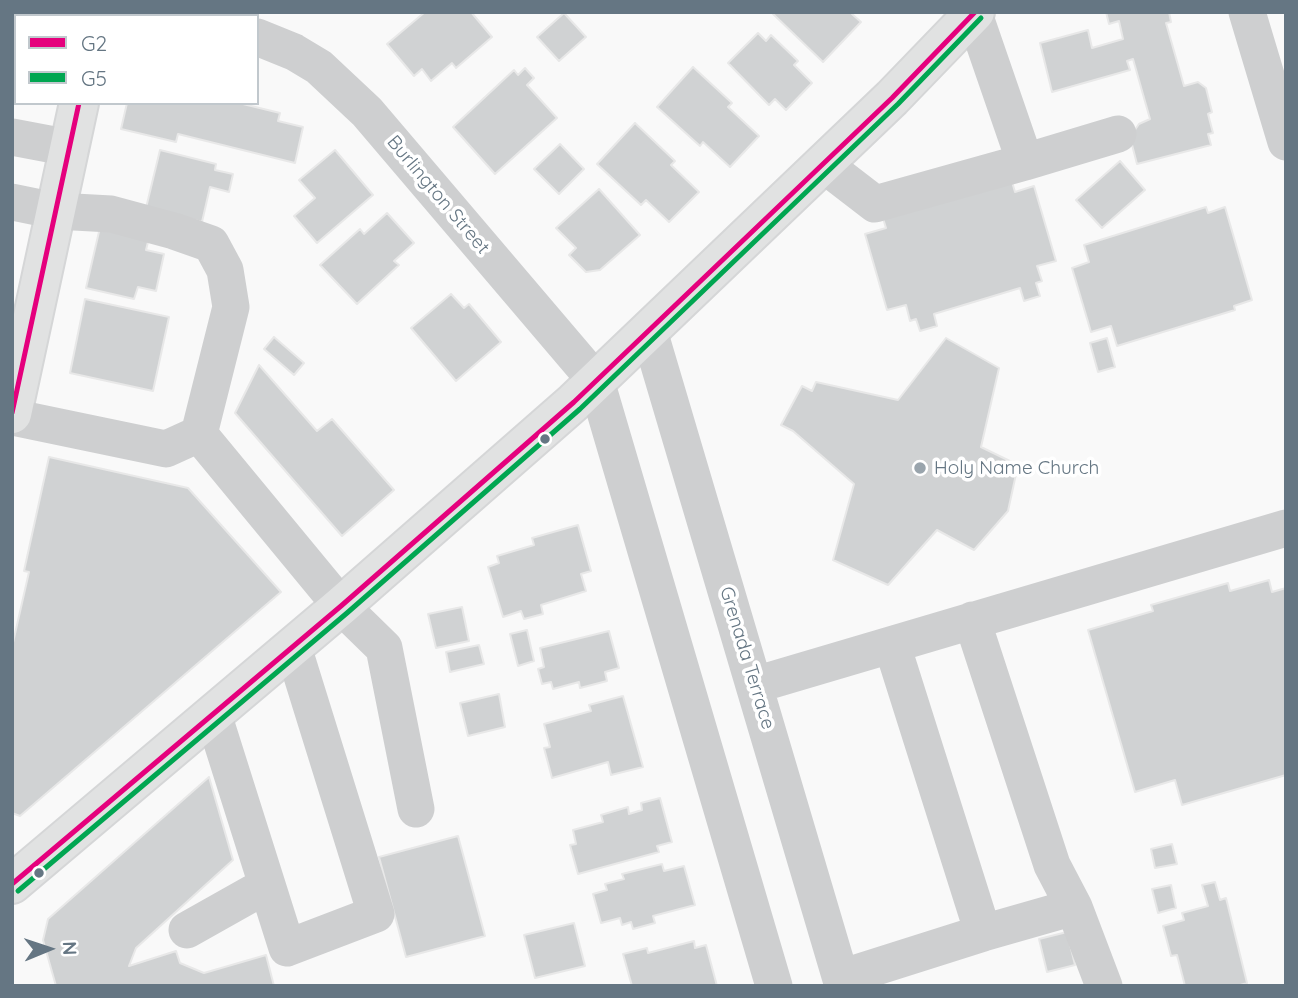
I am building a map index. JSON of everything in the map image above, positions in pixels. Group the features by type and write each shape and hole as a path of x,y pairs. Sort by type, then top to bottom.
{"main road":[{"path":"12,884 341,606 596,382 892,98 975,13"},
{"path":"12,416 23,313 56,211 79,105"}],"street":[{"path":"1247,12 1286,142"},
{"path":"975,13 1025,162"},
{"name":"Burlington Street","path":"259,38 294,52 319,67 367,112 596,382"},
{"path":"823,164 875,204 1118,134"},
{"path":"12,137 70,148"},
{"path":"12,202 56,211 111,214 211,244 225,270 232,307 199,434"},
{"name":"Grenada Terrace","path":"649,331 842,982"},
{"path":"596,382 774,986"},
{"path":"12,416 166,449 199,434"},
{"path":"199,434 341,606 384,648 416,809"},
{"path":"755,685 1286,528"},
{"path":"972,620 1052,865 1074,907 1104,986"},
{"path":"892,645 983,933"},
{"path":"213,714 287,948 376,914 293,647"},
{"path":"187,930 267,885"},
{"path":"842,982 983,933 1074,907"}],"building":[{"path":"425,12 471,12 492,37 456,68 452,63 431,81 422,69 414,76 387,44"},
{"path":"771,12 854,12 852,14 861,22 823,62"},
{"path":"1106,12 1169,12 1171,22 1166,23 1184,86 1198,82 1206,88 1212,112 1208,114 1213,133 1208,134 1211,145 1137,164 1130,137 1139,124 1150,119 1133,59 1127,61 1130,70 1052,92 1040,43 1088,30 1092,48 1123,39 1119,21 1109,24"},
{"path":"564,13 586,37 559,61 537,37"},
{"path":"758,33 766,41 771,35 798,61 794,65 812,83 786,110 775,99 769,105 728,63"},
{"path":"693,67 732,103 728,107 759,136 730,167 703,142 700,146 657,107"},
{"path":"525,68 534,78 527,85 557,118 495,174 453,127 514,70 518,75"},
{"path":"127,105 247,105 280,113 278,121 303,127 295,163 178,134 176,142 121,129"},
{"path":"635,123 675,161 671,165 699,192 669,222 646,200 641,205 597,164"},
{"path":"560,144 584,169 559,194 534,169"},
{"path":"160,150 216,164 215,170 233,174 229,192 210,187 202,222 146,208"},
{"path":"335,150 373,195 317,243 294,216 315,198 299,180"},
{"path":"1120,161 1145,190 1102,228 1076,200"},
{"path":"1010,175 1015,192 1034,186 1056,261 1037,266 1042,281 1036,283 1040,296 1024,301 1020,288 934,314 937,326 920,331 916,319 910,321 906,305 887,310 865,234 886,228 881,212"},
{"path":"599,189 640,235 600,270 586,272 569,255 576,248 556,228"},
{"path":"1206,207 1208,213 1225,207 1252,300 1234,306 1235,310 1117,346 1111,326 1091,332 1072,268 1089,262 1084,245"},
{"path":"387,213 414,243 394,261 399,265 357,304 320,265 360,229 364,234"},
{"path":"101,223 150,234 146,250 164,254 156,291 138,287 134,299 86,288"},
{"path":"451,294 464,308 469,304 501,342 456,381 411,328"},
{"path":"85,299 169,317 153,391 70,373"},
{"path":"274,337 304,363 294,375 264,349"},
{"path":"946,338 999,368 981,447 1018,465 1008,511 974,550 937,530 888,585 833,560 854,484 793,431 781,425 802,386 812,391 816,382 898,400"},
{"path":"1107,338 1115,367 1098,372 1090,343"},
{"path":"259,365 317,431 332,419 394,490 342,536 235,413"},
{"path":"49,457 188,488 281,592 20,816 12,813 12,647 29,572 24,571"},
{"path":"578,525 591,571 581,574 586,591 541,605 543,614 524,619 521,611 503,617 488,567 499,563 497,556 534,545 532,538"},
{"path":"1269,580 1272,592 1286,588 1286,775 1182,805 1175,780 1135,792 1088,630 1153,611 1151,605 1228,583 1230,591"},
{"path":"462,607 469,641 436,648 428,614"},
{"path":"527,630 534,661 518,666 510,634"},
{"path":"609,631 619,668 605,672 607,681 580,688 579,682 553,689 551,682 542,684 538,669 544,667 540,648"},
{"path":"479,645 484,664 450,672 446,652"},
{"path":"499,694 505,727 468,736 460,703"},
{"path":"623,696 643,767 611,775 608,762 552,778 544,748 550,747 544,724 591,711 589,705"},
{"path":"209,777 233,860 136,948 129,966 176,951 180,963 204,973 266,955 274,986 56,986 43,940 48,919"},
{"path":"660,798 672,842 657,846 659,852 578,874 570,845 576,844 573,830 603,822 601,815 628,807 629,814 642,810 641,803"},
{"path":"458,836 485,936 406,957 379,857"},
{"path":"1172,844 1177,864 1155,868 1151,849"},
{"path":"662,864 664,871 684,866 695,905 653,916 655,923 633,929 631,922 622,925 620,918 601,923 593,894 607,890 605,884 624,879 622,874"},
{"path":"1215,882 1220,900 1226,898 1247,983 1237,986 1185,986 1177,955 1171,956 1163,926 1184,920 1182,913 1208,906 1202,885"},
{"path":"1171,885 1176,908 1158,913 1152,889"},
{"path":"574,923 585,966 535,978 524,935"},
{"path":"1067,932 1075,965 1047,972 1039,939"},
{"path":"694,941 695,948 706,945 717,986 632,986 623,954 647,948 648,953"}],"transit line":[{"name":"G2","path":"12,884 341,606 574,402 892,98 975,12"},
{"name":"G5","path":"18,891 347,613 580,409 898,104 981,18"},
{"name":"G2","path":"12,413 79,105"}],"place":[{"name":"Holy Name Church","path":"920,468"}]}
